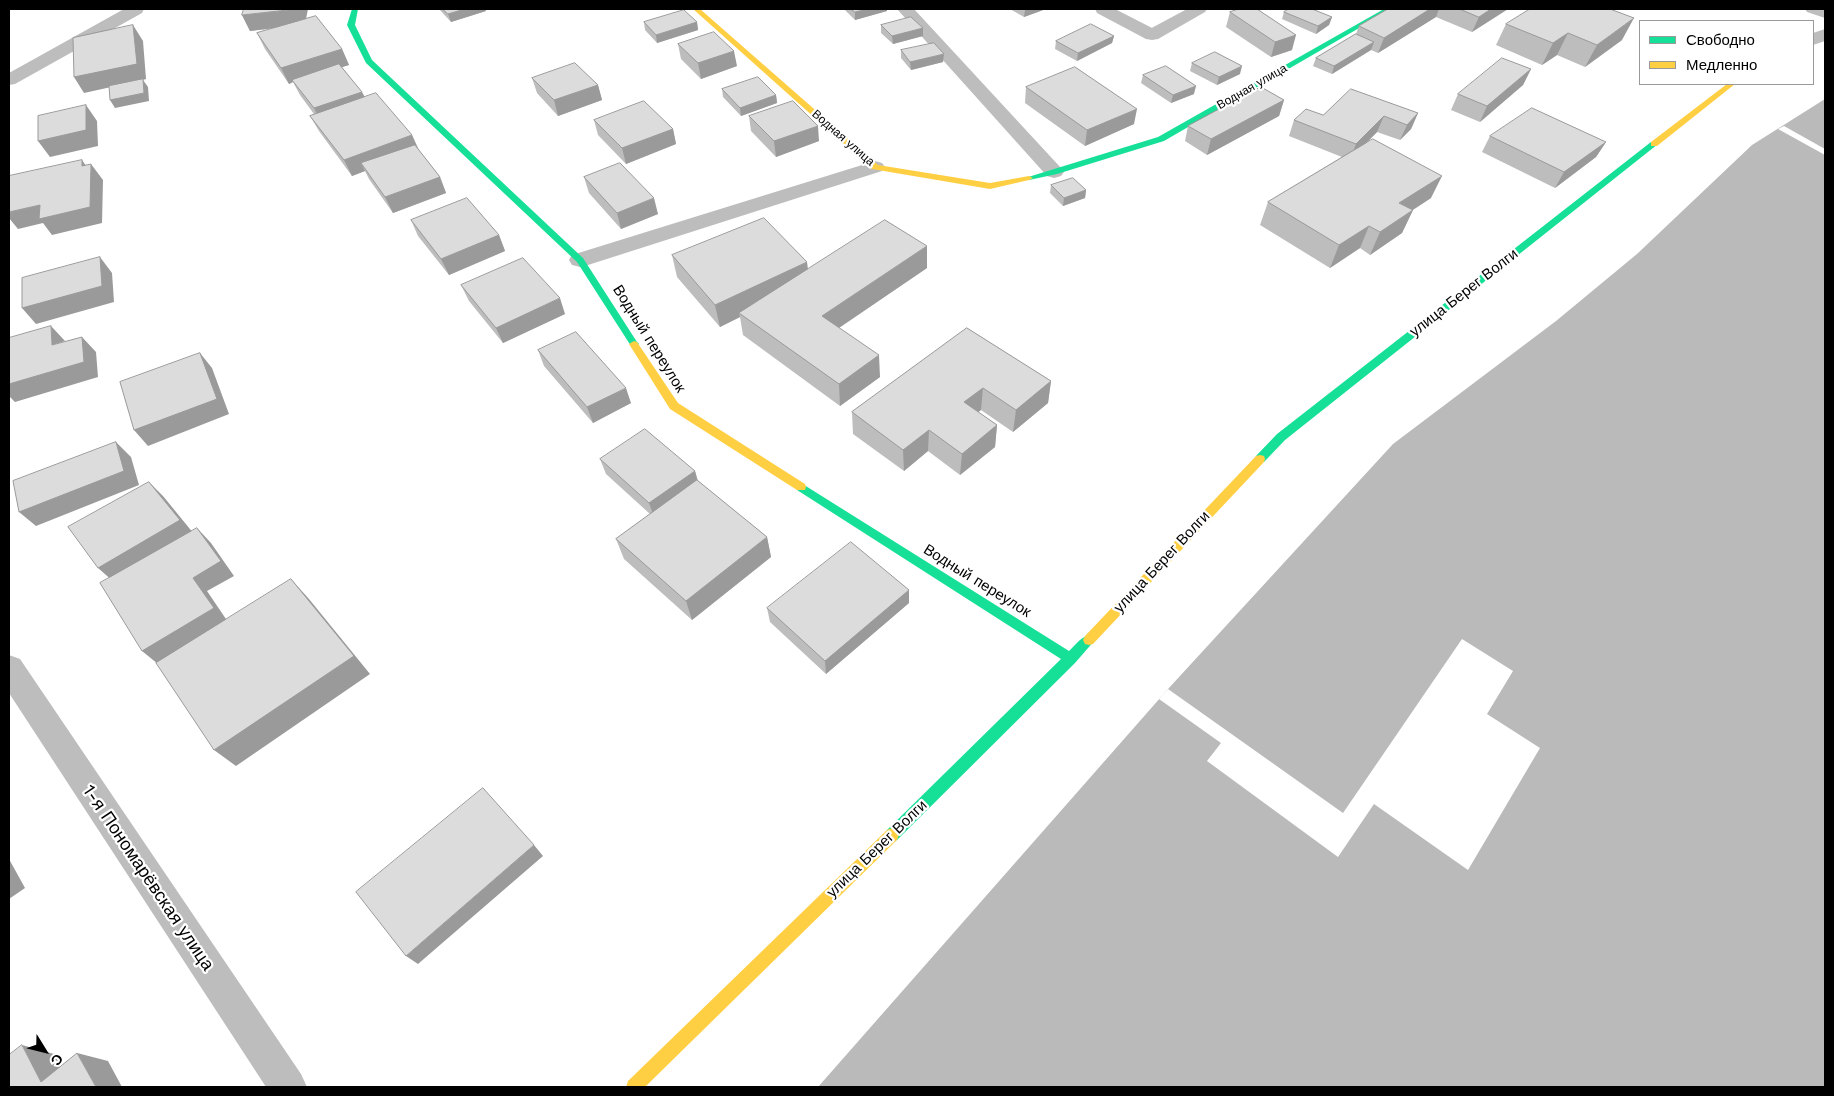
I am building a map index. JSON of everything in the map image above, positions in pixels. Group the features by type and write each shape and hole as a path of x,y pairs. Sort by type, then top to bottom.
{"street":[{"path":"9,80 136,9"},
{"name":"Водный переулок","path":"355,9 351,25 369,61 580,260 674,406 1071,659"},
{"name":"Водная улица","path":"696,9 875,167 990,186 1054,172 1161,139 1389,9"},
{"path":"1103,9 1152,35"},
{"name":"улица Берег Волги","path":"634,1087 1071,659 1281,437 1730,85"},
{"path":"580,260 875,167"},
{"name":"1-я Пономарёвская улица","path":"9,668 288,1087"}],"lane":[{"path":"905,9 1054,172"},
{"path":"1152,35 1199,9"},
{"path":"1813,9 1825,13"}],"shaded area":[{"path":"1825,99 1825,1087 818,1087 1168,689 1393,444 1556,321 1637,254 1752,145"}],"pier":[{"path":"1784,126 1825,149 1825,155 1778,129"},
{"path":"1462,639 1513,671 1487,714 1540,748 1468,870 1374,804 1338,857 1207,761 1221,743 1159,699 1168,689 1343,813"}],"building":[{"path":"244,9 297,9 242,15"},
{"path":"443,9 465,9 448,14"},
{"path":"851,9 868,9 855,12"},
{"path":"1239,9 1257,9 1296,35 1275,42 1230,12"},
{"path":"1289,9 1312,9 1332,17 1318,26 1284,12"},
{"path":"1388,9 1430,9 1384,38 1359,26"},
{"path":"1460,9 1491,9 1479,17"},
{"path":"1530,9 1610,9 1634,18 1597,45 1568,33 1553,43 1506,24"},
{"path":"684,10 697,22 656,35 644,22"},
{"path":"316,16 342,49 281,68 257,33"},
{"path":"911,17 923,28 892,36 881,25"},
{"path":"1091,24 1114,36 1078,53 1056,41"},
{"path":"133,25 137,64 74,77 73,38"},
{"path":"714,32 734,51 698,63 678,44"},
{"path":"1356,34 1374,42 1334,66 1316,58"},
{"path":"934,43 944,54 910,62 901,50"},
{"path":"1215,52 1242,66 1219,77 1192,63"},
{"path":"1502,58 1531,69 1487,106 1458,94"},
{"path":"575,63 598,85 554,100 532,78"},
{"path":"339,64 362,92 314,108 292,80"},
{"path":"1166,66 1196,86 1173,95 1143,75"},
{"path":"1075,67 1137,109 1087,130 1026,87"},
{"path":"758,77 776,95 740,108 722,89"},
{"path":"143,79 144,93 110,100 109,86"},
{"path":"1261,87 1284,100 1211,139 1188,126"},
{"path":"1351,89 1418,113 1407,125 1384,116 1356,144 1294,120 1306,109 1323,115"},
{"path":"376,93 412,135 344,160 310,116"},
{"path":"644,101 673,129 622,148 594,120"},
{"path":"793,101 818,126 774,141 749,116"},
{"path":"86,105 86,130 38,141 38,116"},
{"path":"1532,108 1606,142 1564,172 1490,136"},
{"path":"1373,139 1442,176 1399,203 1413,210 1380,232 1369,226 1339,245 1268,202"},
{"path":"415,145 440,177 385,197 361,163"},
{"path":"82,160 82,166 91,164 90,207 39,219 40,205 9,212 9,176"},
{"path":"620,163 654,198 617,213 584,177"},
{"path":"1073,178 1086,190 1064,198 1051,185"},
{"path":"467,198 499,235 441,259 411,220"},
{"path":"764,218 807,262 715,305 672,255"},
{"path":"885,220 927,246 822,316 879,355 839,384 739,313"},
{"path":"100,257 102,286 22,308 22,278"},
{"path":"523,258 560,298 496,328 461,285"},
{"path":"51,326 52,345 82,337 84,362 9,384 9,338"},
{"path":"967,328 1051,381 1016,410 983,388 964,402 997,425 962,454 929,430 903,450 852,412"},
{"path":"576,332 626,388 587,407 538,350"},
{"path":"200,353 217,399 134,430 120,382"},
{"path":"645,429 695,471 649,503 600,459"},
{"path":"116,442 124,471 19,512 13,481"},
{"path":"697,480 767,537 686,601 616,539"},
{"path":"149,482 180,520 98,568 68,527"},
{"path":"197,528 221,561 193,578 214,608 142,651 100,583"},
{"path":"851,542 909,590 825,661 767,608"},
{"path":"291,579 354,656 214,750 156,663"},
{"path":"483,788 534,845 406,956 356,892"},
{"path":"22,1045 41,1082 77,1053 96,1087 9,1087 9,1055"}],"traffic: fast":[{"path":"355,9 351,25 369,61 580,260 634,344"},
{"path":"1029,178 1161,139 1389,9"},
{"path":"1260,459 1281,437 1654,144"},
{"path":"801,487 1071,659"},
{"path":"892,835 1089,640"}],"traffic: slow":[{"path":"696,9 875,167 990,186 1029,178"},
{"path":"1654,144 1730,85"},
{"path":"634,344 674,406 801,487"},
{"path":"1089,640 1260,459"},
{"path":"634,1087 892,835"}]}
